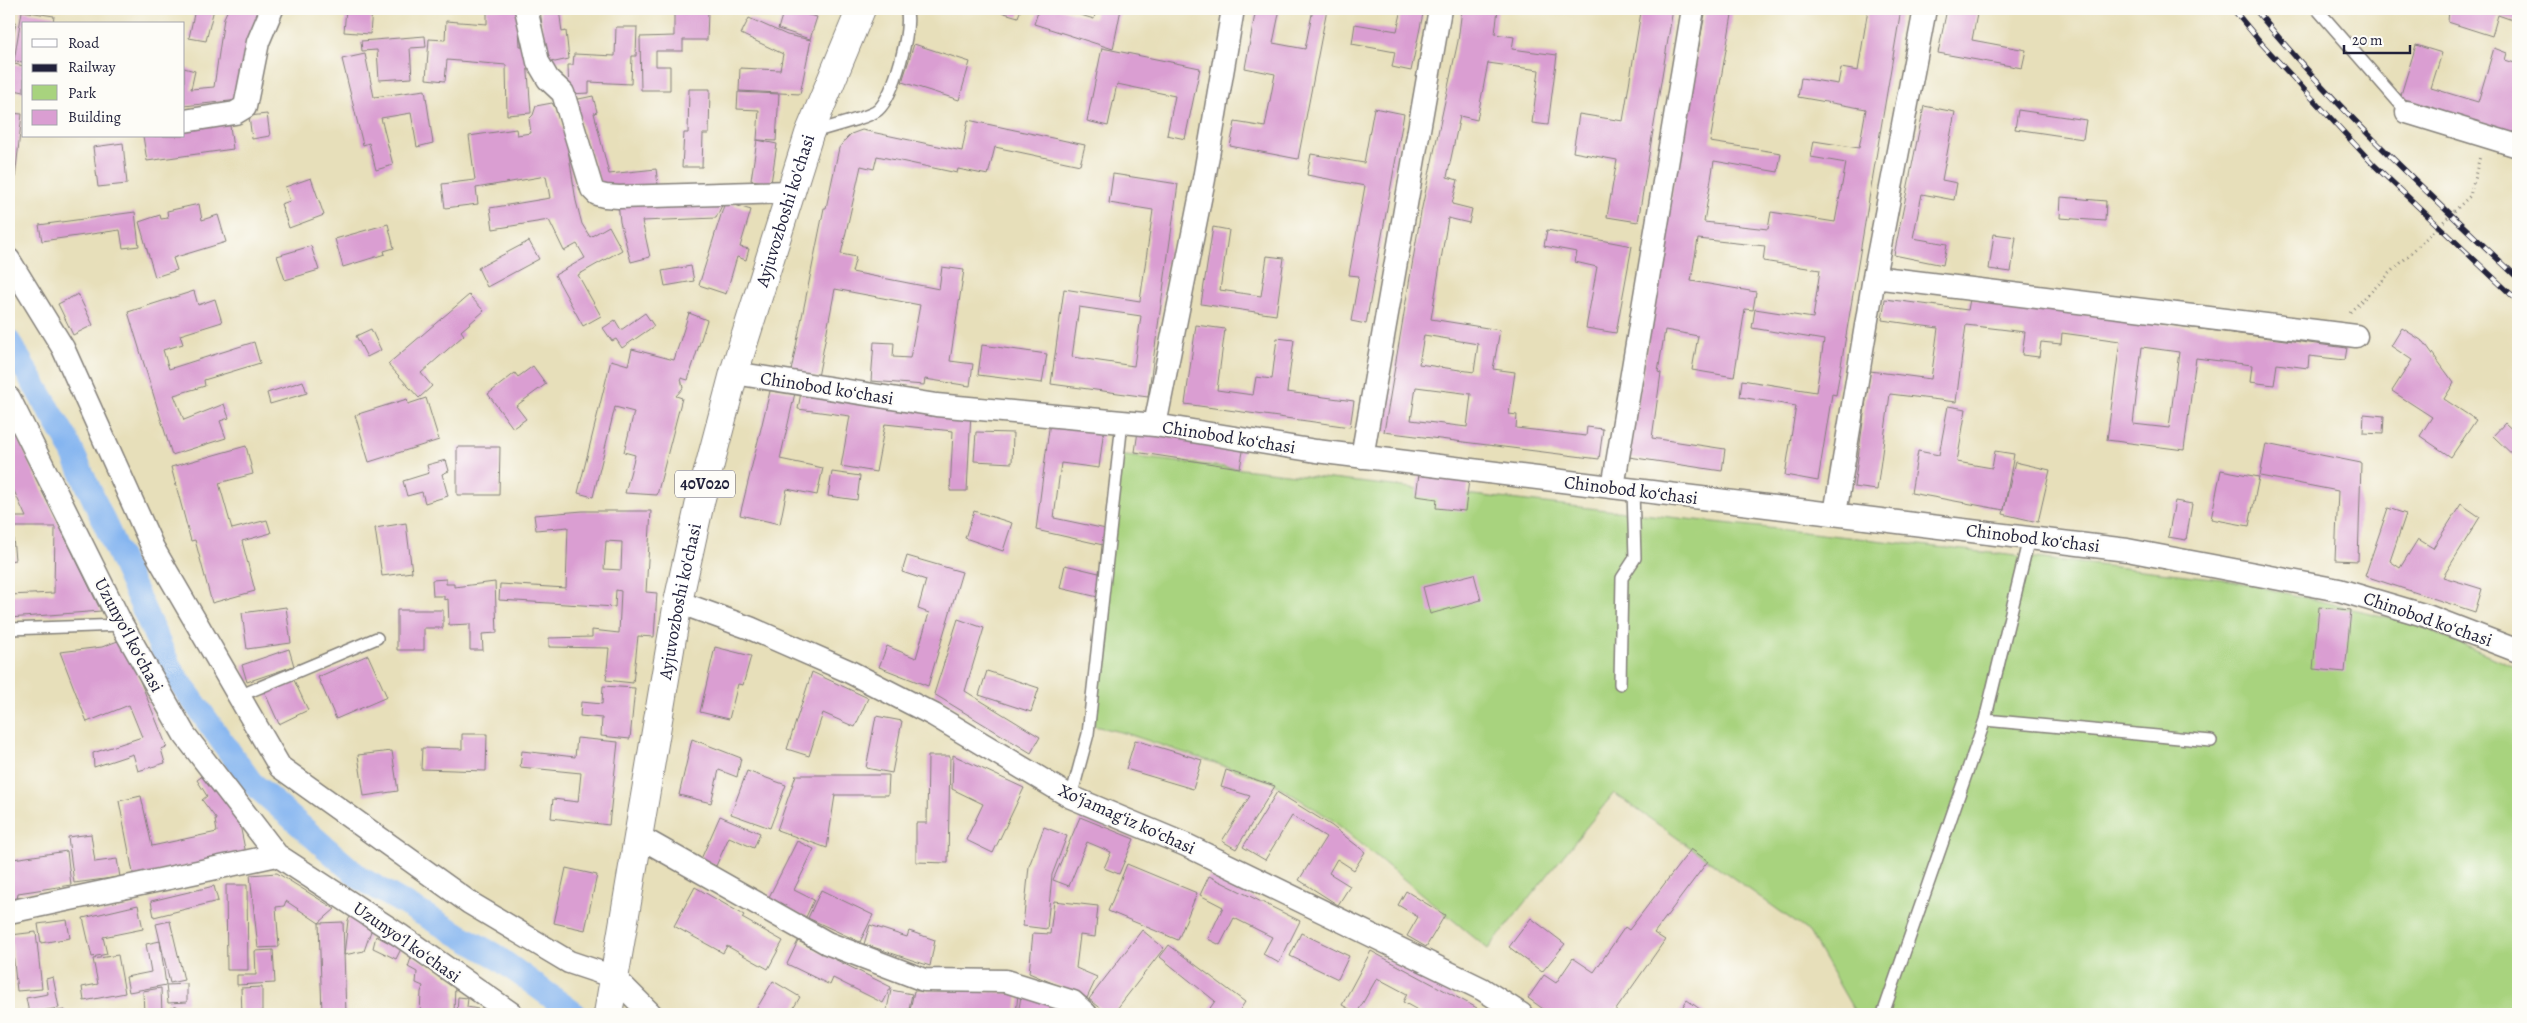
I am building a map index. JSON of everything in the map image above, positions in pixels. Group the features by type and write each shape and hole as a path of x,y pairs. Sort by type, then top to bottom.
{"main road":[{"name":"Ayjuvozboshi ko'chasi","path":"614,977 678,602 734,372 809,134 861,9"},
{"name":"40V020","path":"608,1014 614,977"}],"street":[{"path":"185,121 235,113 244,107 258,42 272,9"},
{"path":"526,9 538,62 548,78 563,93 586,172 592,189 597,194 619,196 791,192"},
{"path":"1155,425 1204,179 1233,9"},
{"path":"1362,457 1440,9"},
{"path":"1623,489 1694,9"},
{"path":"1834,514 1874,276 1925,9"},
{"path":"2408,112 2518,146"},
{"path":"9,260 63,348 153,548 280,767 470,903 569,962 614,977 651,1014"},
{"path":"1874,276 2351,336"},
{"name":"Chinobod koʻchasi","path":"734,372 936,405 1155,425 1362,457 2127,550 2339,590 2427,616 2518,651"},
{"name":"Uzunyoʻl koʻchasi","path":"9,398 122,625 184,734 277,855 401,936 512,1014"},
{"name":"Xoʻjamagʻiz koʻchasi","path":"678,602 750,628 848,671 934,715 1071,797 1186,845 1482,989 1521,1014"},
{"path":"638,836 827,943 924,980 1006,981 1073,1002 1086,1014"},
{"path":"9,912 277,855"}],"lane":[{"path":"809,134 878,110 892,89 909,16 906,9"},
{"path":"2317,9 2408,112"},
{"path":"1071,797 1088,734 1122,422"},
{"path":"1620,684 1622,578 1635,558 1623,489"},
{"path":"1883,1014 1985,720 2029,538"},
{"path":"9,629 122,625"},
{"path":"239,696 377,638"},
{"path":"1985,720 2211,741"}],"path":[{"path":"2351,336 2350,312 2470,196 2485,136"}],"green space":[{"path":"1117,455 2231,580 2416,624 2518,669 2518,1014 1856,1014 1809,932 1614,793 1488,949 1331,819 1272,782 1125,733 1094,726"}],"building":[{"path":"195,9 214,9 206,41 189,38"},
{"path":"228,9 262,9 239,100 185,106 185,68 195,71 191,89 214,87 224,18"},
{"path":"346,9 372,9 370,34 344,32"},
{"path":"487,9 518,9 520,46 526,46 531,113 507,115 506,65 447,60 445,81 426,79 429,39 445,40 446,21 487,24"},
{"path":"540,9 559,9 562,32 566,31 569,59 555,62 546,60"},
{"path":"674,9 695,9 695,11 708,12 707,40 683,40 683,51 656,51 656,66 670,66 670,90 641,90 640,37 674,36"},
{"path":"784,9 817,17 810,39 778,29"},
{"path":"1003,9 1021,9 1018,17 1001,12"},
{"path":"1039,9 1061,9 1094,19 1096,9 1121,9 1113,49 1034,24"},
{"path":"1256,9 1280,9 1273,43 1305,49 1313,9 1327,9 1298,159 1230,146 1235,122 1265,127 1275,74 1245,68"},
{"path":"1402,9 1424,9 1411,71 1392,67 1395,52 1352,44 1355,24 1397,31"},
{"path":"1462,9 1498,9 1495,34 1514,37 1512,49 1557,55 1548,125 1532,123 1539,70 1488,63 1477,120 1460,116 1447,177 1458,180 1452,204 1472,209 1469,223 1448,218 1431,319 1500,330 1493,369 1515,372 1509,414 1517,415 1516,428 1586,436 1587,427 1603,429 1599,459 1384,432 1421,212 1458,41","holes":["1424,335 1478,344 1474,372 1419,364","1416,387 1471,394 1467,427 1411,420"]},
{"path":"1629,9 1673,9 1638,222 1607,217 1617,160 1573,152 1579,114 1623,121 1641,12"},
{"path":"1706,9 1733,9 1710,142 1781,153 1778,172 1714,161 1704,222 1768,229 1771,212 1835,222 1846,163 1811,157 1814,141 1859,148 1866,109 1798,97 1801,78 1838,84 1841,68 1858,71 1868,9 1901,9 1836,395 1832,394 1818,481 1785,475 1796,406 1740,397 1742,380 1816,392 1824,340 1752,328 1755,309 1813,318 1820,270 1763,261 1765,246 1698,239 1691,281 1756,292 1753,310 1745,309 1734,377 1692,370 1698,336 1665,330 1658,372 1661,373 1652,438 1725,449 1722,471 1629,457 1681,137"},
{"path":"1947,9 1978,9 1972,40 2026,50 2022,68 1938,53"},
{"path":"2449,9 2518,9 2518,22 2498,15 2492,36 2448,22"},
{"path":"22,11 54,16 53,22 22,22 22,62 14,61"},
{"path":"749,18 787,35 811,40 800,94 739,91 740,68 780,70 783,54 741,34"},
{"path":"9,20 16,22 10,51 9,51"},
{"path":"616,27 637,27 636,56 632,56 631,84 589,82 589,93 569,94 568,65 573,65 574,54 615,56"},
{"path":"425,36 426,47 410,48 412,78 379,80 377,50 362,51 361,41"},
{"path":"914,44 970,62 959,100 902,82"},
{"path":"2416,45 2442,53 2431,88 2478,102 2494,48 2507,53 2505,60 2518,64 2518,135 2400,98"},
{"path":"1102,48 1200,68 1185,139 1167,135 1175,96 1117,84 1108,126 1087,121"},
{"path":"365,54 374,97 425,90 433,143 417,147 411,113 381,118 393,165 376,170 369,143 363,145 342,59"},
{"path":"9,63 22,66 22,92 9,89"},
{"path":"689,89 710,89 709,134 703,134 702,167 682,167 684,133 688,133"},
{"path":"738,92 779,94 776,141 757,140 759,110 737,109"},
{"path":"593,96 597,112 594,113 609,174 656,169 658,185 602,189 574,100"},
{"path":"552,103 556,109 567,143 576,201 582,224 590,237 609,226 622,250 578,275 601,316 583,326 555,275 585,258 577,244 564,251 549,220 493,229 490,208 550,198 546,176 476,188 478,204 445,208 442,184 475,180 469,136 516,129 517,135 531,133 529,119 533,115 536,106"},
{"path":"1924,106 1955,112 1942,180 1957,183 1954,200 1922,194 1913,238 1947,244 1943,265 1894,255"},
{"path":"1374,108 1404,114 1366,324 1351,321 1359,276 1349,275 1365,186 1307,175 1311,154 1364,163"},
{"path":"2018,110 2086,120 2083,139 2015,129"},
{"path":"9,113 22,114 14,188 9,188"},
{"path":"267,114 270,136 252,139 249,116"},
{"path":"229,118 233,149 147,161 143,138 185,138 185,125"},
{"path":"968,120 1085,145 1080,165 995,147 988,175 958,169 957,173 877,156 874,169 861,166 841,254 856,257 852,272 939,289 942,267 964,270 950,361 973,364 970,386 925,379 924,385 871,381 874,342 894,343 893,357 910,358 920,305 835,289 818,377 791,371 824,208 826,208 839,148 851,134 862,130 962,151"},
{"path":"757,140 777,144 771,183 751,180"},
{"path":"123,143 127,184 98,187 93,147"},
{"path":"1113,174 1178,184 1148,397 1051,384 1064,289 1140,301 1153,210 1109,203","holes":["1079,307 1141,316 1134,366 1072,357"]},
{"path":"311,178 324,215 289,228 281,204 290,201 285,187"},
{"path":"2061,197 2106,201 2105,221 2060,218"},
{"path":"725,199 716,218 642,221 650,257 631,262 620,222 618,203"},
{"path":"725,202 751,210 740,247 749,249 746,260 737,257 726,294 699,285"},
{"path":"199,204 202,220 218,215 226,242 173,258 177,270 155,277 139,222 160,215 161,219 168,218 167,211"},
{"path":"135,212 139,246 123,248 120,230 42,241 39,225"},
{"path":"388,224 394,248 384,251 385,254 343,267 335,239"},
{"path":"1213,227 1229,230 1220,290 1261,296 1267,256 1284,258 1276,315 1201,304"},
{"path":"1547,230 1632,246 1616,333 1586,328 1597,267 1575,262 1577,252 1544,246"},
{"path":"1994,234 2016,237 2011,272 1989,269"},
{"path":"529,241 539,259 487,287 478,268"},
{"path":"311,246 319,270 285,280 277,256"},
{"path":"691,266 694,281 665,286 662,271"},
{"path":"194,291 198,305 215,299 222,322 180,335 183,344 163,350 169,369 254,342 260,363 204,380 205,386 174,395 184,420 224,404 229,418 220,421 226,438 172,455 128,312"},
{"path":"78,294 93,325 73,335 58,304"},
{"path":"469,295 484,311 461,331 464,335 421,373 432,386 419,398 388,364"},
{"path":"1885,299 1968,310 1970,299 2347,348 2345,360 2309,356 2308,368 2277,364 2274,385 2250,382 2252,365 2196,358 2184,450 2107,440 2120,341 2062,333 2061,344 2041,342 2039,357 2022,355 2025,332 1966,325 1956,402 1890,394 1877,490 1854,487 1870,371 1931,379 1938,328 1882,320","holes":["2142,347 2179,352 2169,428 2133,424"]},
{"path":"645,313 654,326 622,348 616,339 612,341 603,328 615,320 621,330"},
{"path":"689,313 707,320 688,380 681,378 683,388 676,396 682,398 657,495 625,493 635,455 624,452 634,412 615,407 593,497 578,493 611,360 628,365 632,349 674,360"},
{"path":"1196,325 1225,329 1217,390 1253,395 1256,377 1272,379 1277,338 1294,340 1287,392 1354,401 1350,427 1185,404"},
{"path":"2402,328 2424,342 2454,383 2444,399 2476,420 2451,457 2420,436 2432,417 2392,391 2412,360 2391,346"},
{"path":"371,329 381,350 367,357 356,336"},
{"path":"982,345 1047,354 1042,383 978,375"},
{"path":"533,366 546,384 516,406 526,419 513,428 488,394 515,373 518,377"},
{"path":"303,381 307,393 270,404 267,393"},
{"path":"771,387 795,393 780,459 823,468 817,495 787,489 780,524 740,515"},
{"path":"801,392 971,412 967,491 950,491 953,431 885,424 876,472 841,466 850,416 798,409"},
{"path":"426,398 439,440 369,462 355,415 407,399 408,404"},
{"path":"1948,406 1966,409 1957,462 1992,468 1995,451 2014,454 2004,510 1911,493 1918,451 1939,455"},
{"path":"2364,414 2384,416 2383,434 2363,433"},
{"path":"9,419 101,611 9,618 9,595 54,593 55,527 12,527 15,560 9,561 9,517 26,517 9,480"},
{"path":"1050,421 1104,428 1099,468 1061,463 1054,518 1106,529 1103,545 1036,530"},
{"path":"2505,423 2518,435 2518,460 2493,436"},
{"path":"1138,431 1244,446 1240,468 1135,452"},
{"path":"976,432 1013,433 1012,463 974,461"},
{"path":"2266,444 2361,463 2358,561 2335,560 2338,491 2260,476"},
{"path":"246,446 253,474 219,483 232,529 267,520 271,533 242,541 255,591 212,603 195,540 191,541 171,467"},
{"path":"457,447 500,447 499,495 457,495"},
{"path":"446,460 449,471 442,474 448,496 425,503 422,492 407,496 403,481 429,473 427,465"},
{"path":"2015,462 2050,470 2038,522 2003,514"},
{"path":"2221,470 2259,477 2249,526 2211,519"},
{"path":"832,472 860,476 857,500 828,496"},
{"path":"1419,474 1469,480 1465,511 1436,508 1437,499 1416,496"},
{"path":"2175,501 2192,504 2186,540 2168,537"},
{"path":"2461,504 2480,517 2443,577 2482,589 2475,612 2365,576 2388,508 2406,514 2390,561 2400,568 2418,539 2433,548"},
{"path":"583,511 651,511 646,592 657,593 654,637 638,636 633,683 606,680 609,648 549,647 549,638 592,637 592,630 619,633 621,591 616,590 615,607 499,600 500,584 566,588 568,527 536,530 534,515","holes":["606,541 622,542 621,570 604,569"]},
{"path":"974,511 1012,523 1003,551 965,538"},
{"path":"406,523 412,572 382,576 375,528"},
{"path":"907,556 962,572 928,686 879,667 887,646 916,658 929,613 918,609 926,580 902,572"},
{"path":"1065,565 1103,574 1098,597 1060,588"},
{"path":"1474,574 1481,600 1430,614 1423,587"},
{"path":"446,579 446,584 454,584 454,587 495,582 497,633 482,634 483,650 470,650 470,624 449,625 448,599 444,600 444,596 433,596 432,580"},
{"path":"286,607 291,643 247,649 242,613"},
{"path":"2319,607 2351,610 2345,672 2313,669"},
{"path":"397,610 443,610 443,628 424,628 424,650 397,650"},
{"path":"958,619 984,628 965,691 1040,737 1031,753 934,694"},
{"path":"123,639 167,747 161,749 165,763 138,771 133,754 94,767 93,753 142,737 129,705 87,722 60,652 102,647"},
{"path":"715,647 751,656 743,685 738,684 729,719 700,712"},
{"path":"289,649 294,666 247,682 242,665"},
{"path":"368,655 387,697 336,719 318,677"},
{"path":"987,671 1039,688 1031,712 979,695"},
{"path":"812,672 868,698 855,727 823,713 809,756 787,749"},
{"path":"293,678 308,710 279,724 264,691"},
{"path":"603,686 635,688 630,739 601,736 602,718 580,716 581,702 602,704"},
{"path":"876,716 902,721 892,773 866,768"},
{"path":"462,734 487,734 486,771 421,769 422,748 462,749"},
{"path":"577,738 618,742 609,825 551,818 553,799 578,802 581,773 520,767 522,751 575,757"},
{"path":"692,739 741,758 737,777 719,770 711,803 679,795"},
{"path":"1135,740 1202,760 1193,789 1126,769"},
{"path":"392,751 398,791 364,796 358,755"},
{"path":"953,755 1024,788 993,853 966,840 983,804 952,789"},
{"path":"928,756 950,756 948,863 916,862 916,823 927,823"},
{"path":"1226,770 1275,786 1236,849 1222,841 1250,796 1221,787"},
{"path":"747,771 786,785 770,828 731,814"},
{"path":"207,773 238,815 246,854 134,878 119,801 141,796 152,846 217,832 215,820 217,820 202,800 207,796 197,780"},
{"path":"796,775 889,775 888,795 835,795 827,848 777,830"},
{"path":"1277,792 1332,826 1365,852 1354,870 1337,859 1329,873 1350,886 1338,905 1299,880 1326,837 1292,816 1265,860 1243,847"},
{"path":"720,816 760,833 754,848 729,837 716,866 701,859"},
{"path":"1080,817 1134,839 1119,874 1104,868 1111,852 1087,842 1069,886 1053,880"},
{"path":"1044,827 1067,836 1052,875 1047,929 1023,926 1029,866"},
{"path":"91,834 95,862 117,859 120,877 74,883 68,837"},
{"path":"10,837 13,859 67,851 71,885 18,893 17,900 9,902"},
{"path":"797,841 814,849 794,890 814,900 806,917 768,899"},
{"path":"1691,849 1708,861 1654,933 1665,940 1613,1014 1550,1014 1528,998 1544,975 1556,983 1573,958 1594,972 1625,927 1629,930"},
{"path":"1127,864 1197,893 1178,940 1108,911"},
{"path":"566,868 597,875 585,930 554,923"},
{"path":"277,873 335,909 319,923 286,901 284,906 276,907 279,947 258,948 250,875"},
{"path":"1209,876 1300,921 1279,963 1263,954 1272,937 1234,918 1220,945 1208,939 1223,907 1200,895"},
{"path":"226,885 247,885 248,970 227,970"},
{"path":"214,886 218,901 154,917 151,901"},
{"path":"695,887 744,915 742,918 783,941 768,969 727,946 723,953 674,926"},
{"path":"821,890 873,915 860,942 808,918"},
{"path":"1406,891 1445,915 1426,947 1407,936 1418,917 1398,905"},
{"path":"1054,901 1098,906 1095,937 1080,935 1076,968 1097,977 1087,998 1029,973 1033,933 1050,934"},
{"path":"138,905 143,929 103,937 107,954 92,957 83,918"},
{"path":"351,916 371,931 364,951 344,955 348,920"},
{"path":"1531,918 1565,944 1542,972 1509,947"},
{"path":"67,920 70,938 41,943 38,924"},
{"path":"170,921 184,980 170,983 156,924"},
{"path":"343,922 346,1014 322,1014 319,923"},
{"path":"870,925 907,937 909,931 935,940 930,966 864,944"},
{"path":"1142,930 1164,948 1113,1014 1108,1014 1089,999"},
{"path":"36,932 42,989 17,991 11,935"},
{"path":"1301,933 1349,956 1338,979 1290,956"},
{"path":"376,936 401,949 396,959 373,948"},
{"path":"160,941 166,985 129,992 126,977 151,972 146,944"},
{"path":"798,941 891,987 883,1003 833,978 830,985 787,964"},
{"path":"1169,945 1245,1002 1239,1011 1244,1014 1206,1014 1215,1001 1160,957"},
{"path":"273,950 275,983 237,985 237,975 256,975 255,951"},
{"path":"1371,951 1477,1008 1473,1014 1425,1014 1403,1002 1407,994 1377,978 1357,1013 1342,1005"},
{"path":"118,955 125,993 84,1001 82,987 98,984 93,959"},
{"path":"412,955 455,983 454,1014 420,1014 423,986 416,983 417,972 408,967"},
{"path":"53,977 59,1008 29,1013 26,998 48,994 46,979"},
{"path":"773,981 800,997 790,1014 754,1013"},
{"path":"187,984 187,1002 168,1003 166,985"},
{"path":"262,987 262,1014 242,1014 241,988"},
{"path":"161,988 162,1014 144,1014 143,991"},
{"path":"891,990 912,994 908,1014 886,1014"},
{"path":"972,990 1018,994 1016,1014 970,1014 970,1012 909,1014 914,991"},
{"path":"1021,996 1074,1006 1073,1014 1018,1014"},
{"path":"458,997 468,998 467,1007 478,1009 477,1014 457,1014"},
{"path":"1687,1000 1707,1014 1678,1014"},
{"path":"177,1006 177,1014 165,1014 165,1010"},
{"path":"65,1010 66,1014 40,1014 40,1013"}],"waterway":[{"path":"9,342 66,438 171,670 251,782 360,878 494,955 575,1014"}],"railway":[{"path":"2233,9 2262,44 2373,164 2518,301"},
{"path":"2255,9 2349,115 2518,278"}]}
